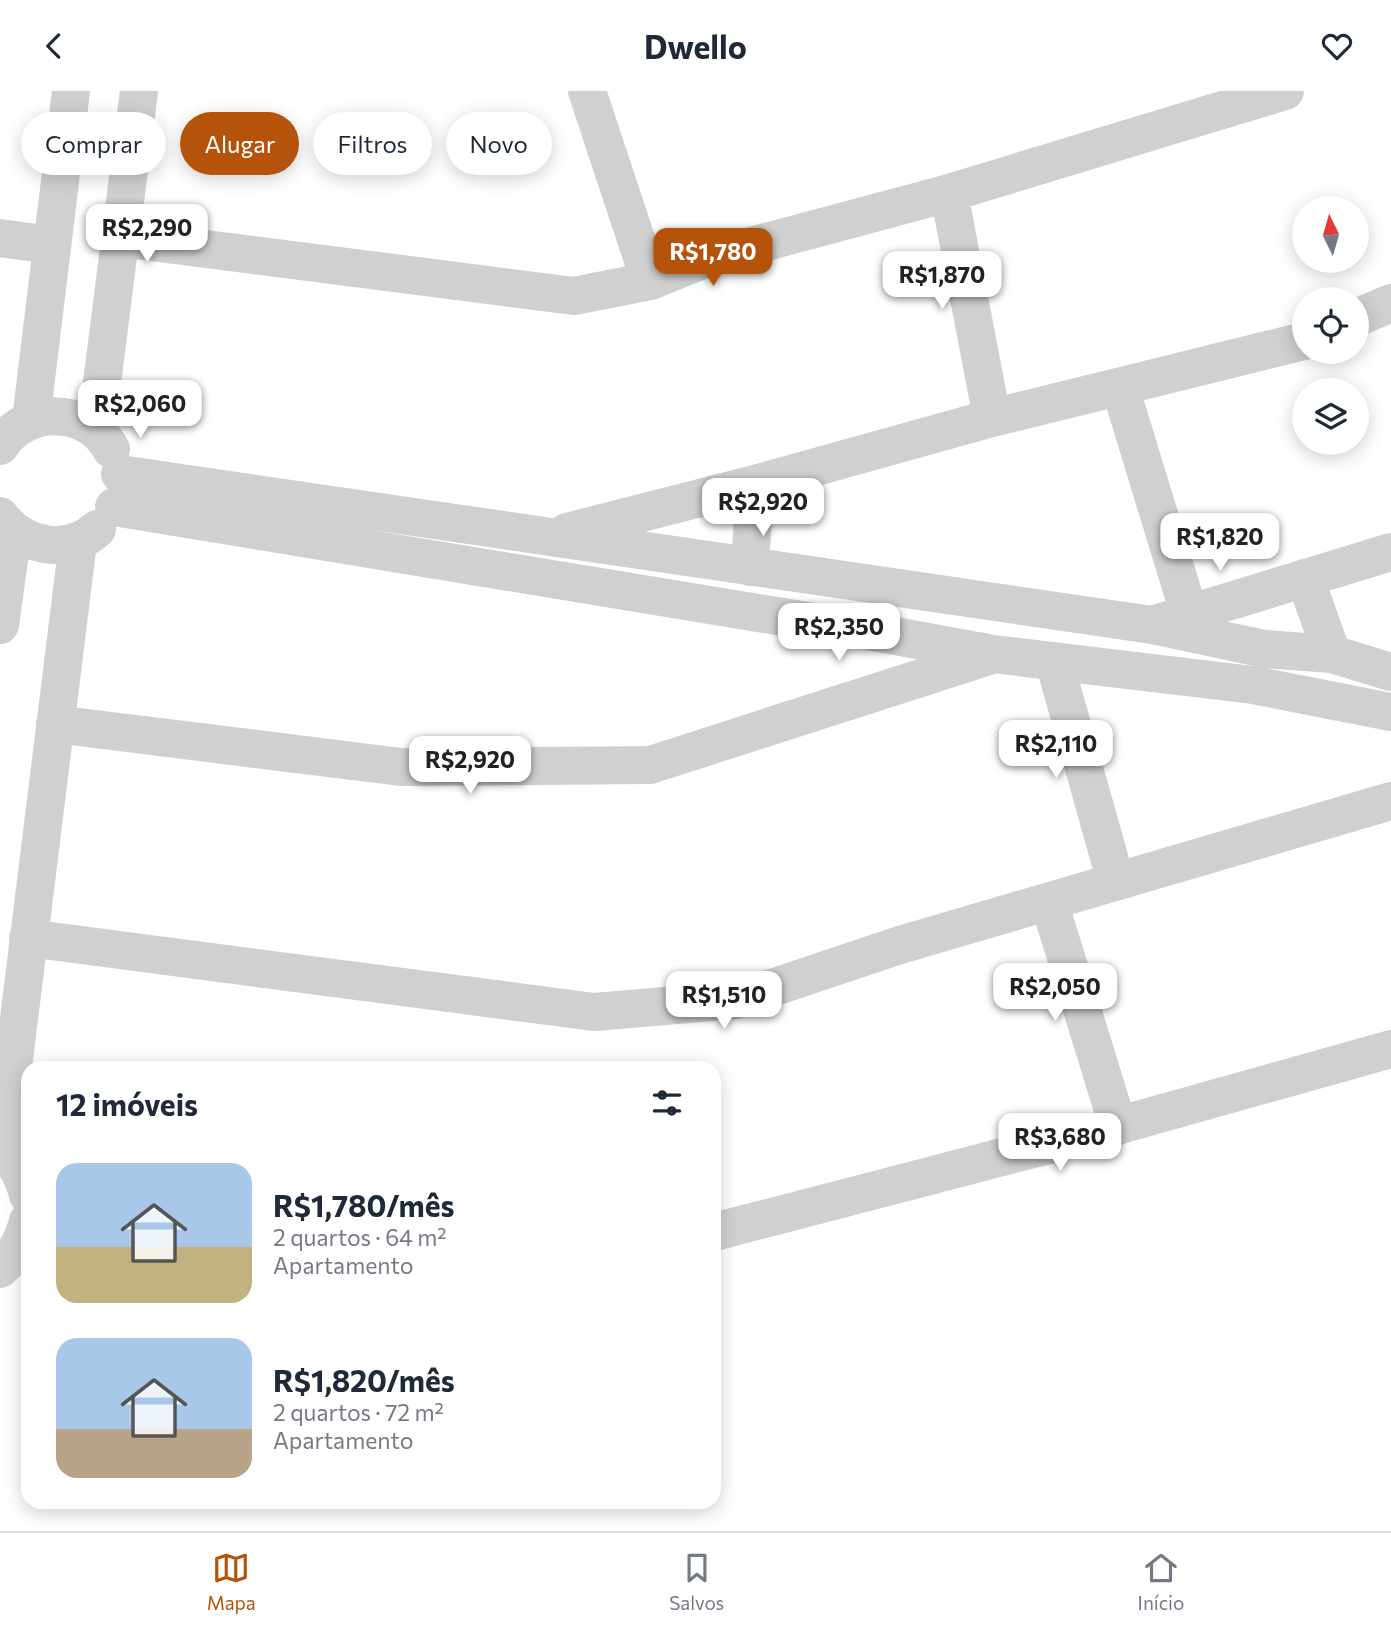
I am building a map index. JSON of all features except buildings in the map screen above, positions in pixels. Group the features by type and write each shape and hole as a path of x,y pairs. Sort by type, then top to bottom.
{"street":[{"path":"31,420 71,91"},
{"path":"96,430 139,91"},
{"path":"587,91 650,281"},
{"path":"120,238 574,296 650,281 710,257 950,193 1285,91"},
{"path":"950,193 992,418"},
{"path":"0,238 52,245"},
{"path":"1369,313 1391,303"},
{"path":"549,537 755,484 992,418 1292,344"},
{"path":"1120,387 1189,613"},
{"path":"0,446 17,428 31,420 65,416 96,430 116,457 117,491 105,521 93,533 78,541 61,545 44,544 28,540 6,523"},
{"path":"750,566 755,484"},
{"path":"117,491 549,537 1152,625 1265,649 1332,654 1391,672"},
{"path":"117,491 993,654 1253,685 1391,712"},
{"path":"0,625 6,523"},
{"path":"21,1173 16,1163 1,1147 78,541"},
{"path":"1152,625 1391,552"},
{"path":"1305,578 1332,654"},
{"path":"868,631 870,694"},
{"path":"55,724 401,767 650,765 993,654"},
{"path":"1054,661 1116,882"},
{"path":"28,938 594,1012 736,1000 900,945 1391,801"},
{"path":"1049,902 1118,1126"},
{"path":"721,1230 1056,1143 1391,1049"},
{"path":"0,1269 16,1252 21,1242"}]}
